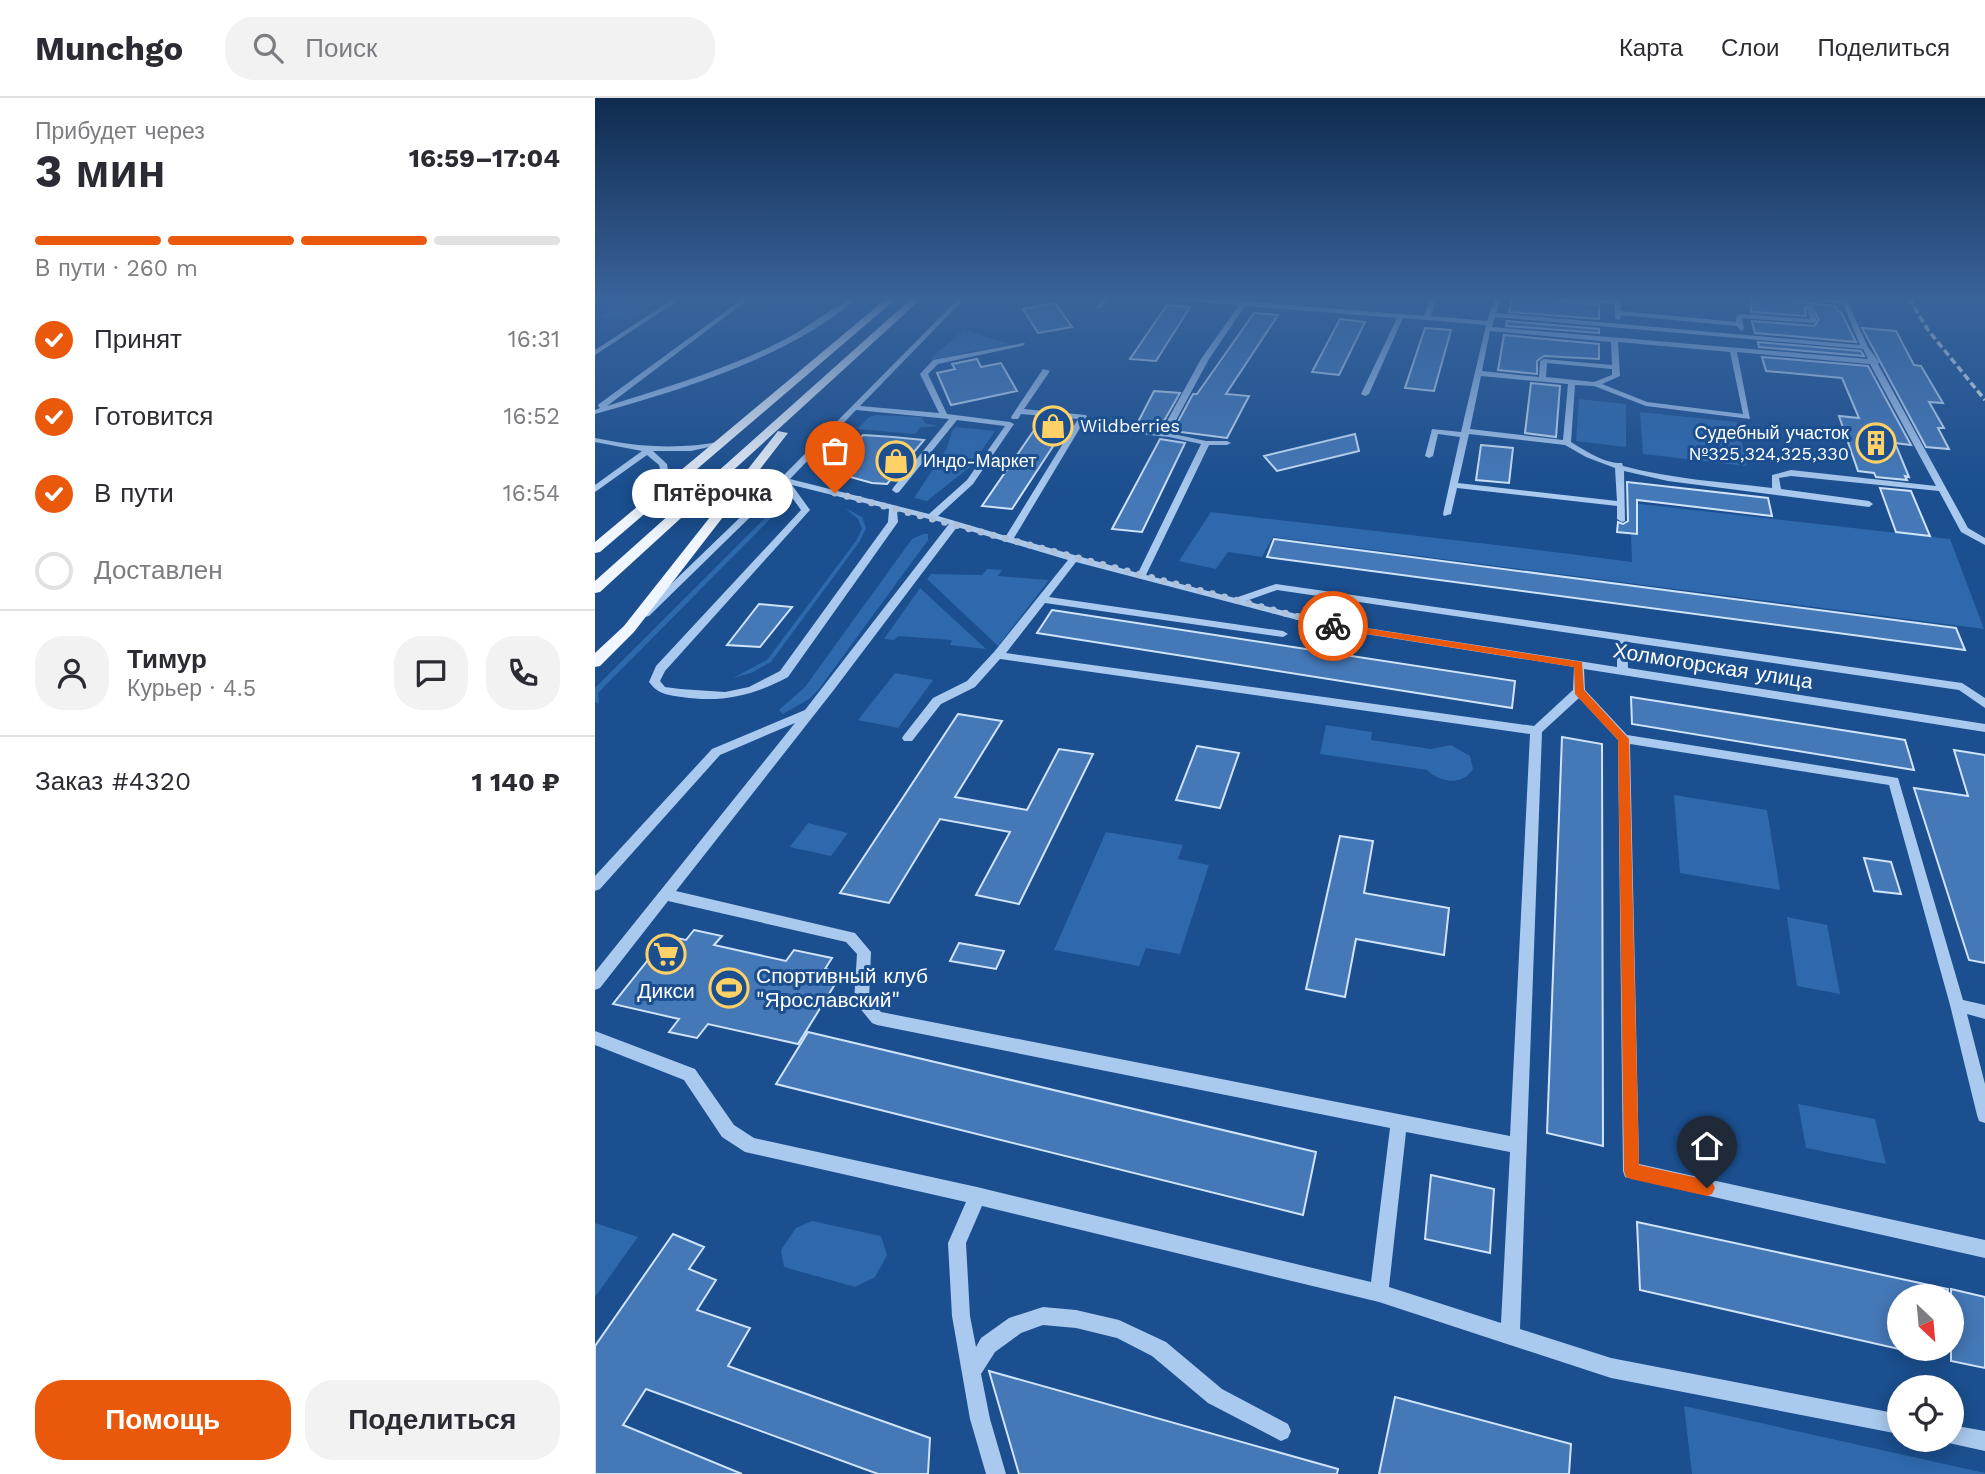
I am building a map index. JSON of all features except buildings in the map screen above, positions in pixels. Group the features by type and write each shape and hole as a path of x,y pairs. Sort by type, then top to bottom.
{"main road":[{"path":"595,549 818,362"},
{"path":"595,589 847,362"},
{"path":"595,662 629,629 817,390"},
{"path":"595,537 668,488"}],"street":[{"path":"595,411 661,362"},
{"path":"595,411 669,389 740,362"},
{"path":"629,629 784,480 900,362"},
{"path":"936,362 924,374 944,416"},
{"path":"1164,434 1203,362"},
{"path":"1365,394 1380,362"},
{"path":"1447,514 1480,362"},
{"path":"1542,379 1545,362"},
{"path":"1562,362 1615,366"},
{"path":"1595,384 1616,376 1615,362"},
{"path":"1477,373 1595,384 1646,404 1747,417 1736,362"},
{"path":"1875,362 1964,530 1985,542"},
{"path":"931,517 969,482 1046,371"},
{"path":"1567,443 1572,382"},
{"path":"855,408 1010,424"},
{"path":"1009,539 1083,417 1019,411"},
{"path":"896,489 955,417"},
{"path":"1079,426 1164,434 1206,443 1227,443"},
{"path":"1429,456 1435,431 1567,443 1585,455 1639,474 1869,504"},
{"path":"595,440 647,451 696,449 723,443"},
{"path":"1141,576 1206,443"},
{"path":"647,451 663,464 668,488"},
{"path":"595,489 647,451"},
{"path":"1619,466 1622,519"},
{"path":"1777,491 1775,477 1791,473 1943,489"},
{"path":"784,480 806,510 660,669 654,682 661,690 731,698 760,689 784,674 893,522 893,507"},
{"name":"Холмогорская улица","path":"784,480 955,523 1074,559 1328,625 1985,728"},
{"path":"1453,485 1620,504"},
{"path":"595,983 810,713 955,523"},
{"path":"908,738 937,701 971,684 998,655 1074,559"},
{"path":"1235,601 1276,587 1962,687 1985,704"},
{"path":"1042,599 1283,634"},
{"path":"1622,638 1623,671"},
{"path":"998,655 1536,731"},
{"path":"1579,664 1579,691 1624,739 1894,781 1985,1115"},
{"path":"1510,1335 1536,731 1579,691"},
{"path":"595,885 716,751 810,713"},
{"path":"1624,739 1631,1171 1985,1249"},
{"path":"665,894 850,937 864,951 861,1001 877,1018 1518,1146"},
{"path":"1957,1005 1985,1012"},
{"path":"595,1038 689,1074 728,1131 751,1146 977,1196 1379,1293 1611,1368 1887,1422"},
{"path":"1379,1293 1399,1123"},
{"path":"977,1196 957,1243 961,1316 980,1419 996,1474"},
{"path":"972,1372 988,1345 1016,1325 1044,1316 1076,1319 1119,1329 1160,1349 1215,1396 1281,1431"},
{"path":"1964,1437 1985,1441"}],"shaded area":[{"path":"1579,399 1626,404 1626,447 1576,441"},
{"path":"1640,412 1737,422 1747,466 1643,454"},
{"path":"869,417 922,417 925,423 938,426 921,427 915,434 857,429"},
{"path":"956,427 995,431 971,466 927,501 914,498 947,448 952,431"},
{"path":"1632,503 1950,539 1984,629 1273,537 1262,557 1228,552 1216,569 1179,561 1211,512 1632,562 1631,534 1637,534"},
{"path":"845,508 862,517 866,528 860,541 771,662 751,673 733,678 767,660 856,541 862,529 858,519"},
{"path":"772,511 778,511 598,693 599,704 595,702 595,688"},
{"path":"928,534 928,540 819,689 809,699 783,714 779,710 805,687 912,539"},
{"path":"987,569 1002,570 998,576 1049,580 998,646 927,579 931,574 982,575"},
{"path":"920,588 986,649 950,645 952,640 898,636 894,640 884,639"},
{"path":"895,673 933,680 898,728 858,720"},
{"path":"1326,725 1372,732 1371,740 1431,749 1451,745 1470,756 1473,769 1463,778 1451,781 1438,778 1427,770 1320,754"},
{"path":"1674,795 1767,810 1780,890 1680,873"},
{"path":"808,823 848,833 831,856 790,847"},
{"path":"1106,832 1183,845 1178,859 1209,865 1180,954 1146,948 1139,966 1054,950"},
{"path":"1787,917 1827,925 1840,994 1797,986"},
{"path":"1798,1104 1875,1119 1886,1164 1806,1148"},
{"path":"812,1221 881,1236 887,1255 875,1277 855,1287 784,1267 781,1250 796,1228"},
{"path":"595,1223 638,1237 595,1297"},
{"path":"1684,1406 1985,1473 1985,1474 1692,1474"}],"railway":[{"path":"1954,362 1985,400"}],"way so far":[{"path":"835,493 1333,626"}],"place":[{"name":"Wildberries","path":"1053,426"},
{"name":"Судебный участок №325,324,325,330","path":"1876,443"},
{"name":"Индо-Маркет","path":"896,461"},
{"name":"Пятёрочка","path":"835,493"},
{"name":"Дикси","path":"666,954"},
{"name":"Спортивный клуб \"Ярославский\"","path":"729,988"}],"route":[{"path":"1333,626 1579,664 1579,691 1624,739 1631,1171 1707,1188"}]}
